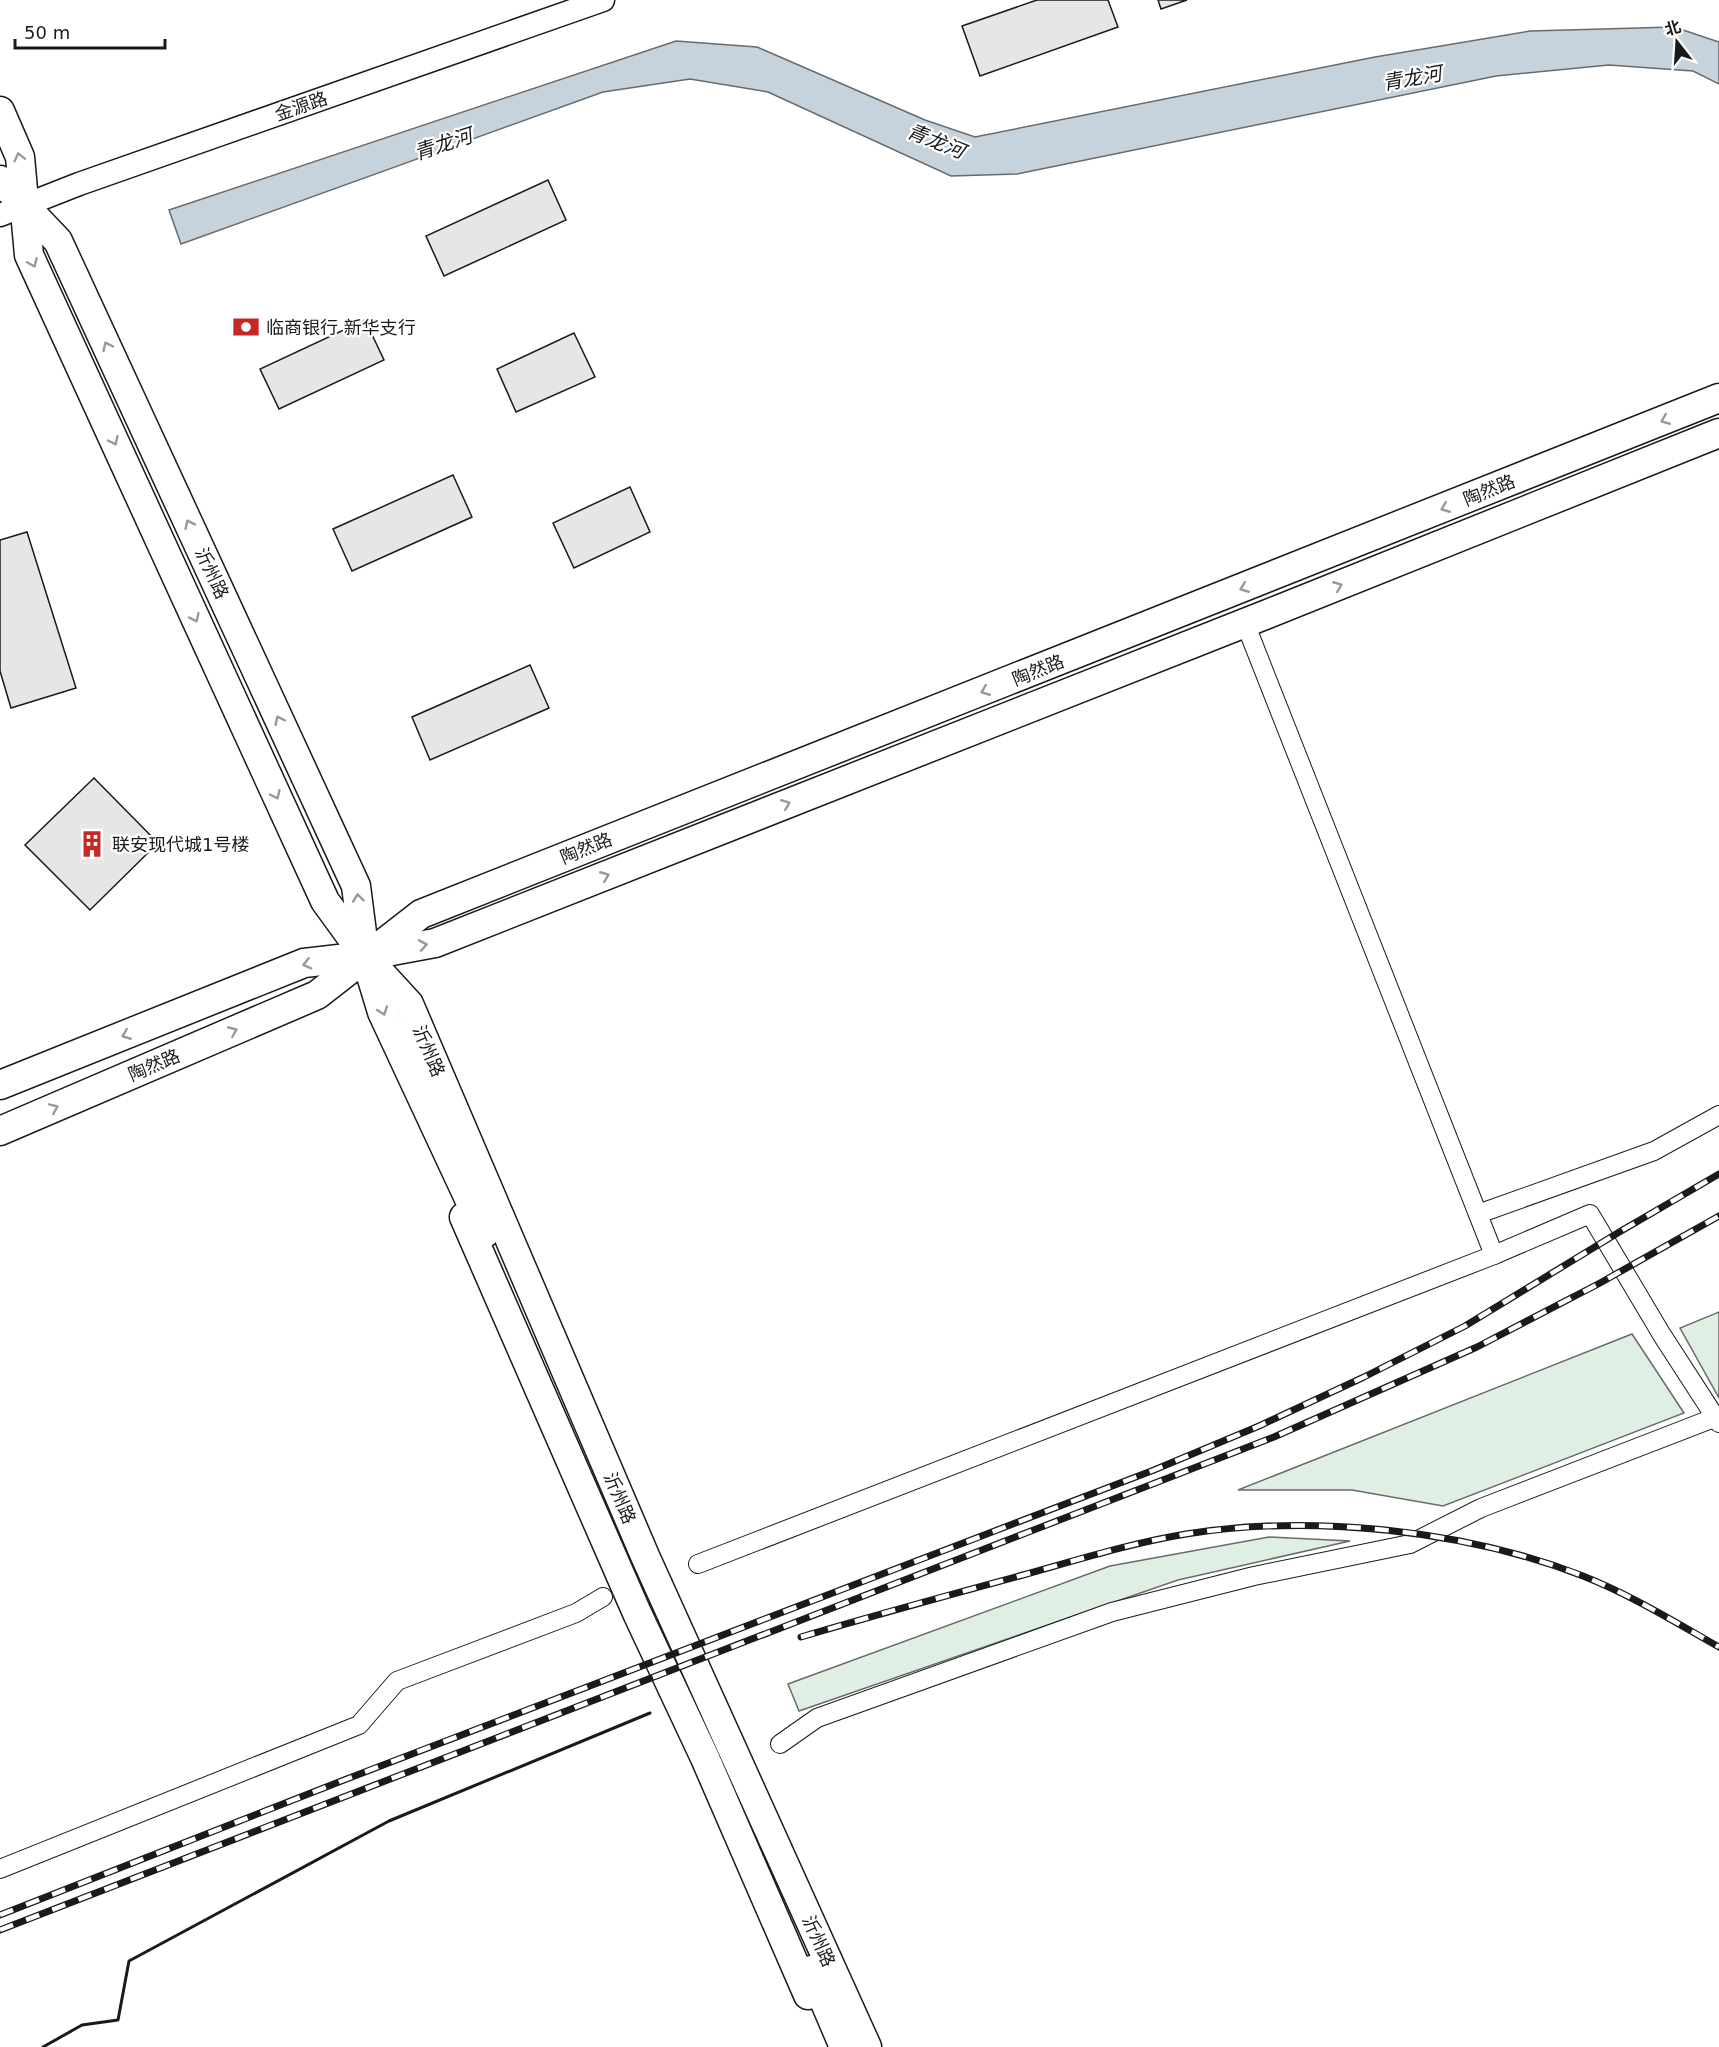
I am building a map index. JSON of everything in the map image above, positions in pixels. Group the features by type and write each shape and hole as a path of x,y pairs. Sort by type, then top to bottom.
{"main road":[{"path":"0,111 20,157 12,210"},
{"name":"沂州路","path":"0,180 12,210 58,241 356,886 365,956 382,1012 450,1130 867,2047"},
{"name":"陶然路","path":"0,1131 317,995 421,914 1719,398"},
{"name":"陶然路","path":"0,1085 304,963 365,956 434,943 1311,597 1719,433"},
{"path":"1311,597 1279,588 1364,540"},
{"path":"1090,684 1198,626 1167,619"},
{"path":"450,1130 444,1172 637,1613 705,1758 831,2047"},
{"path":"450,1130 491,1166 679,1592 796,1847 882,2047"},
{"name":"沂州路","path":"450,1130 844,2047"}],"street":[{"name":"金源路","path":"12,210 79,184 603,0"},
{"path":"1245,623 1494,1255"},
{"path":"1478,1214 1654,1151 1719,1115"},
{"path":"698,1564 1494,1255 1590,1214 1662,1335 1718,1419 1480,1508 1410,1544 1254,1576 1112,1612 817,1718 780,1744"},
{"path":"0,1869 359,1725 397,1681 576,1613 603,1597"}],"green space":[{"path":"1719,1312 1719,1398 1680,1328"},
{"path":"1632,1334 1684,1413 1443,1506 1352,1490 1238,1490"},
{"path":"1269,1537 1350,1541 1178,1580 799,1711 788,1684 1110,1566"}],"water":[{"name":"青龙河","path":"1674,27 1719,42 1719,84 1693,71 1609,65 1496,76 1017,174 951,176 768,92 690,79 603,92 181,244 169,210 676,41 757,47 925,120 975,137 1375,57 1530,31"}],"building":[{"path":"1037,0 1108,0 1118,27 980,76 962,26"},
{"path":"1158,0 1187,0 1161,9"},
{"path":"548,180 566,220 444,276 426,236"},
{"path":"365,320 384,360 279,409 260,369"},
{"path":"574,333 595,377 516,412 497,369"},
{"path":"453,475 472,517 352,571 333,529"},
{"path":"630,487 650,532 574,568 553,523"},
{"path":"27,532 76,688 11,708 0,671 0,540"},
{"path":"530,665 549,708 430,760 412,717"},
{"name":"联安现代城1号楼","path":"94,778 158,843 90,910 25,845"}],"railway":[{"path":"0,1915 344,1780 1154,1470 1259,1426 1465,1326 1719,1174"},
{"path":"0,1930 1274,1437 1477,1347 1600,1283 1719,1216"},
{"path":"801,1637 1145,1542 1234,1528 1336,1526 1439,1537 1537,1560 1583,1576 1618,1592 1719,1647"}],"wall":[{"path":"43,2047 82,2025 118,2020 129,1961 389,1821 650,1713"}],"place":[{"name":"临商银行 新华支行","path":"246,327"},
{"name":"联安现代城1号楼","path":"92,844"}]}
